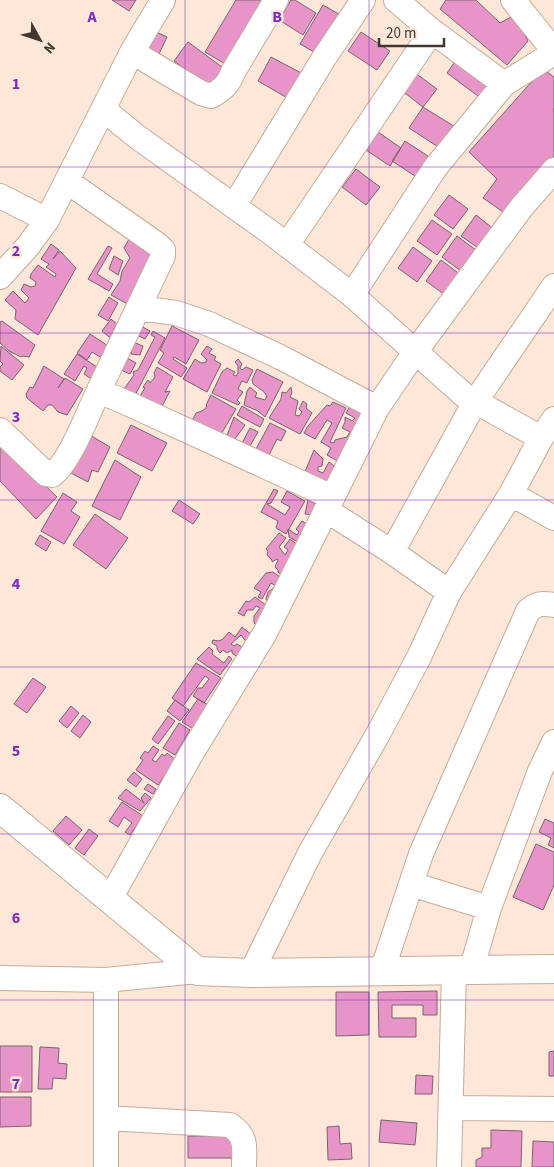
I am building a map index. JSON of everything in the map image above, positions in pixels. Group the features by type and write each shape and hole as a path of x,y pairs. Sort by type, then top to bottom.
{"street":[{"path":"0,277 28,246 47,220 68,182 132,52 163,0"},
{"path":"132,52 201,93 211,96 222,90 230,80 276,0"},
{"path":"234,206 324,58 363,0"},
{"path":"396,0 432,31 504,84"},
{"path":"352,295 435,168 504,84 554,52 514,0"},
{"path":"288,245 432,31"},
{"path":"103,109 136,136 288,245 352,295 464,395 475,402 548,428 511,494 449,592 419,657 378,734 310,853 251,973"},
{"path":"110,900 191,754 265,633 377,408 415,352 520,208 554,170"},
{"path":"0,430 46,474 52,475 57,472 68,454 163,256 163,250 158,245 68,182"},
{"path":"0,196 47,220"},
{"path":"392,552 475,402 550,300"},
{"path":"139,308 176,313 209,324 377,408"},
{"path":"98,392 116,398 329,504 449,592"},
{"path":"511,494 554,518"},
{"path":"382,971 421,854 528,612 534,605 542,603 554,606"},
{"path":"450,1167 451,1108 462,971 547,776 554,742"},
{"path":"0,808 197,971"},
{"path":"411,884 489,908"},
{"path":"0,978 106,980 197,971 251,973 554,969"},
{"path":"106,980 106,1167"},
{"path":"451,1108 554,1109"},
{"path":"106,1118 230,1126 239,1132 244,1141 244,1167"}],"building":[{"path":"112,0 136,0 129,11"},
{"path":"236,0 273,0 232,68 205,52"},
{"path":"291,0 295,0 316,13 303,35 279,20"},
{"path":"446,0 476,0 500,23 515,15 528,41 507,65 440,9"},
{"path":"323,5 349,20 323,57 300,44"},
{"path":"152,30 167,37 159,54 144,47"},
{"path":"361,32 390,51 377,70 348,51"},
{"path":"188,42 229,72 215,91 174,61"},
{"path":"459,56 494,82 482,99 447,73"},
{"path":"271,57 305,75 291,100 258,81"},
{"path":"543,69 554,77 554,163 509,216 483,198 497,179 469,152"},
{"path":"414,72 437,89 423,107 401,90"},
{"path":"423,107 457,128 443,150 409,128"},
{"path":"378,132 401,148 390,166 366,150"},
{"path":"405,141 437,162 424,182 392,161"},
{"path":"356,169 380,187 366,205 342,187"},
{"path":"449,195 468,209 453,229 434,215"},
{"path":"476,215 495,230 481,250 461,236"},
{"path":"432,220 452,234 437,255 417,241"},
{"path":"457,236 476,250 461,271 442,257"},
{"path":"129,239 161,255 133,307 111,295 120,281 122,271 130,258 124,248"},
{"path":"51,244 59,250 53,259 60,251 76,268 38,335 15,319 16,310 5,300 13,291 25,303 29,298 21,290 24,284 31,287 35,286 36,282 30,278 38,265 55,277 56,274 46,267 49,264 41,259"},
{"path":"108,246 112,248 97,274 113,284 109,291 88,279"},
{"path":"413,247 432,261 417,282 398,268"},
{"path":"114,256 123,261 118,275 109,269"},
{"path":"441,260 461,275 445,295 426,281"},
{"path":"109,297 118,303 108,321 98,315"},
{"path":"111,319 117,324 113,330 119,335 114,341 102,331"},
{"path":"2,321 35,345 29,357 21,357 9,351 0,343 0,322"},
{"path":"141,326 150,331 145,339 137,335"},
{"path":"172,326 199,340 186,364 174,357 173,359 187,368 181,377 158,363 164,353 160,350"},
{"path":"153,331 165,338 133,399 124,389 134,375 133,372 138,370 155,337 151,335"},
{"path":"90,334 113,349 105,360 92,352 87,360 77,353"},
{"path":"133,342 143,346 140,355 131,354"},
{"path":"1,346 24,365 12,380 0,371 0,367 3,364 0,361"},
{"path":"207,346 212,349 209,353 216,357 214,360 221,364 207,392 183,379 195,359 201,363 206,362 207,360 201,354"},
{"path":"77,354 100,369 93,380 84,374 87,368 84,366 75,381 64,374"},
{"path":"127,358 136,363 130,374 121,370"},
{"path":"238,359 242,364 240,368 242,370 246,367 253,370 247,383 242,381 238,389 243,392 237,400 240,403 238,405 212,393 222,372 227,368 235,372 233,375 236,376 238,366 235,362"},
{"path":"44,366 64,379 58,388 65,378 83,389 67,415 58,412 52,405 48,405 43,411 27,398 26,394 30,387 33,388"},
{"path":"157,367 173,377 165,392 170,391 160,410 140,396 148,380 150,383 155,377 154,373"},
{"path":"257,369 283,382 265,417 258,411 244,405 247,391 250,387 257,393 255,397 265,400 267,396 253,384 252,380"},
{"path":"291,387 292,393 290,397 298,401 295,415 299,416 302,412 299,409 303,401 307,404 306,408 312,413 300,434 269,418 281,399 282,392 286,393"},
{"path":"211,395 236,409 220,436 194,424 193,419 196,413 206,408"},
{"path":"333,402 346,408 330,442 334,443 335,440 347,437 350,432 342,428 345,417 352,421 355,418 346,413 351,404 369,415 341,463 327,455 331,448 321,442 332,423 327,420 315,439 304,433 327,405 330,406"},
{"path":"242,406 264,419 260,427 237,415"},
{"path":"234,417 245,425 232,443 226,438"},
{"path":"270,423 286,431 281,441 277,439 268,457 255,451"},
{"path":"131,425 167,443 152,471 117,453"},
{"path":"250,428 258,432 247,451 240,447"},
{"path":"88,434 110,447 98,472 92,470 88,482 71,473"},
{"path":"0,441 57,497 36,519 0,481"},
{"path":"314,450 323,459 322,466 318,467 318,471 323,473 329,462 338,469 331,486 304,474"},
{"path":"115,460 141,477 120,520 92,506"},
{"path":"274,489 278,491 271,503 267,504 285,515 290,507 281,502 287,491 305,501 286,534 276,528 278,521 261,512"},
{"path":"63,493 77,502 71,511 80,517 64,544 41,531"},
{"path":"179,500 200,514 193,524 172,511"},
{"path":"308,500 320,506 316,515 305,514"},
{"path":"95,514 128,538 106,569 73,545"},
{"path":"302,521 310,526 300,543 289,537 288,529 297,535 299,532 296,529"},
{"path":"279,533 286,538 279,547 285,555 288,550 284,547 290,539 299,546 283,576 275,567 278,560 272,562 267,555 268,551 266,549"},
{"path":"40,535 51,542 46,551 35,544"},
{"path":"273,572 284,580 268,602 266,599 268,592 276,586 271,583 262,599 258,597 261,592 254,588 266,573"},
{"path":"255,597 270,608 256,625 254,623 254,616 260,608 256,606 253,610 247,610 244,616 238,613 246,601 249,602"},
{"path":"242,627 253,636 247,643 241,635 231,644 234,646 237,644 245,649 239,658 232,653 232,650 227,653 223,650 220,653 217,646 212,643 213,640 219,641 223,639 229,632 235,637"},
{"path":"209,647 213,651 212,654 224,663 229,656 232,659 220,675 197,659"},
{"path":"196,663 221,678 204,703 193,696 198,688 202,688 209,679 205,676 183,706 172,698"},
{"path":"33,678 46,687 27,713 14,704"},
{"path":"198,699 210,706 195,730 182,722"},
{"path":"175,700 189,710 180,721 167,711"},
{"path":"71,706 79,713 67,728 59,721"},
{"path":"83,715 91,722 80,738 71,731"},
{"path":"168,716 175,721 158,744 152,739"},
{"path":"179,723 190,730 175,755 163,748"},
{"path":"153,746 159,750 152,760 156,762 162,754 165,756 167,753 176,760 158,785 136,770 143,760 140,758 145,751 148,753"},
{"path":"134,772 142,779 136,787 127,780"},
{"path":"148,784 156,789 153,794 144,789"},
{"path":"126,789 144,803 141,798 145,793 151,798 140,811 118,798"},
{"path":"122,802 143,816 130,835 125,832 132,823 124,817 118,827 109,821"},
{"path":"66,816 82,830 69,845 53,831"},
{"path":"545,819 554,823 554,848 548,845 551,838 539,832"},
{"path":"89,829 98,836 84,855 75,848"},
{"path":"536,844 554,852 554,885 543,910 513,897"},
{"path":"437,991 437,1015 423,1015 423,1005 392,1005 392,1018 416,1018 416,1037 379,1037 378,992"},
{"path":"336,992 369,992 369,1035 336,1036"},
{"path":"0,1046 32,1046 32,1092 0,1092"},
{"path":"40,1047 59,1048 58,1063 67,1064 66,1079 53,1078 52,1089 38,1089"},
{"path":"554,1051 554,1076 549,1076 549,1052"},
{"path":"416,1075 433,1076 432,1094 415,1094"},
{"path":"0,1097 31,1097 31,1126 0,1127"},
{"path":"381,1120 417,1123 415,1145 379,1142"},
{"path":"339,1126 340,1144 351,1143 352,1159 328,1160 327,1127"},
{"path":"491,1130 522,1131 521,1167 476,1167 476,1160 482,1157 482,1148 491,1148"},
{"path":"188,1136 234,1136 234,1158 188,1158"},
{"path":"533,1141 554,1142 554,1167 532,1167"}]}
